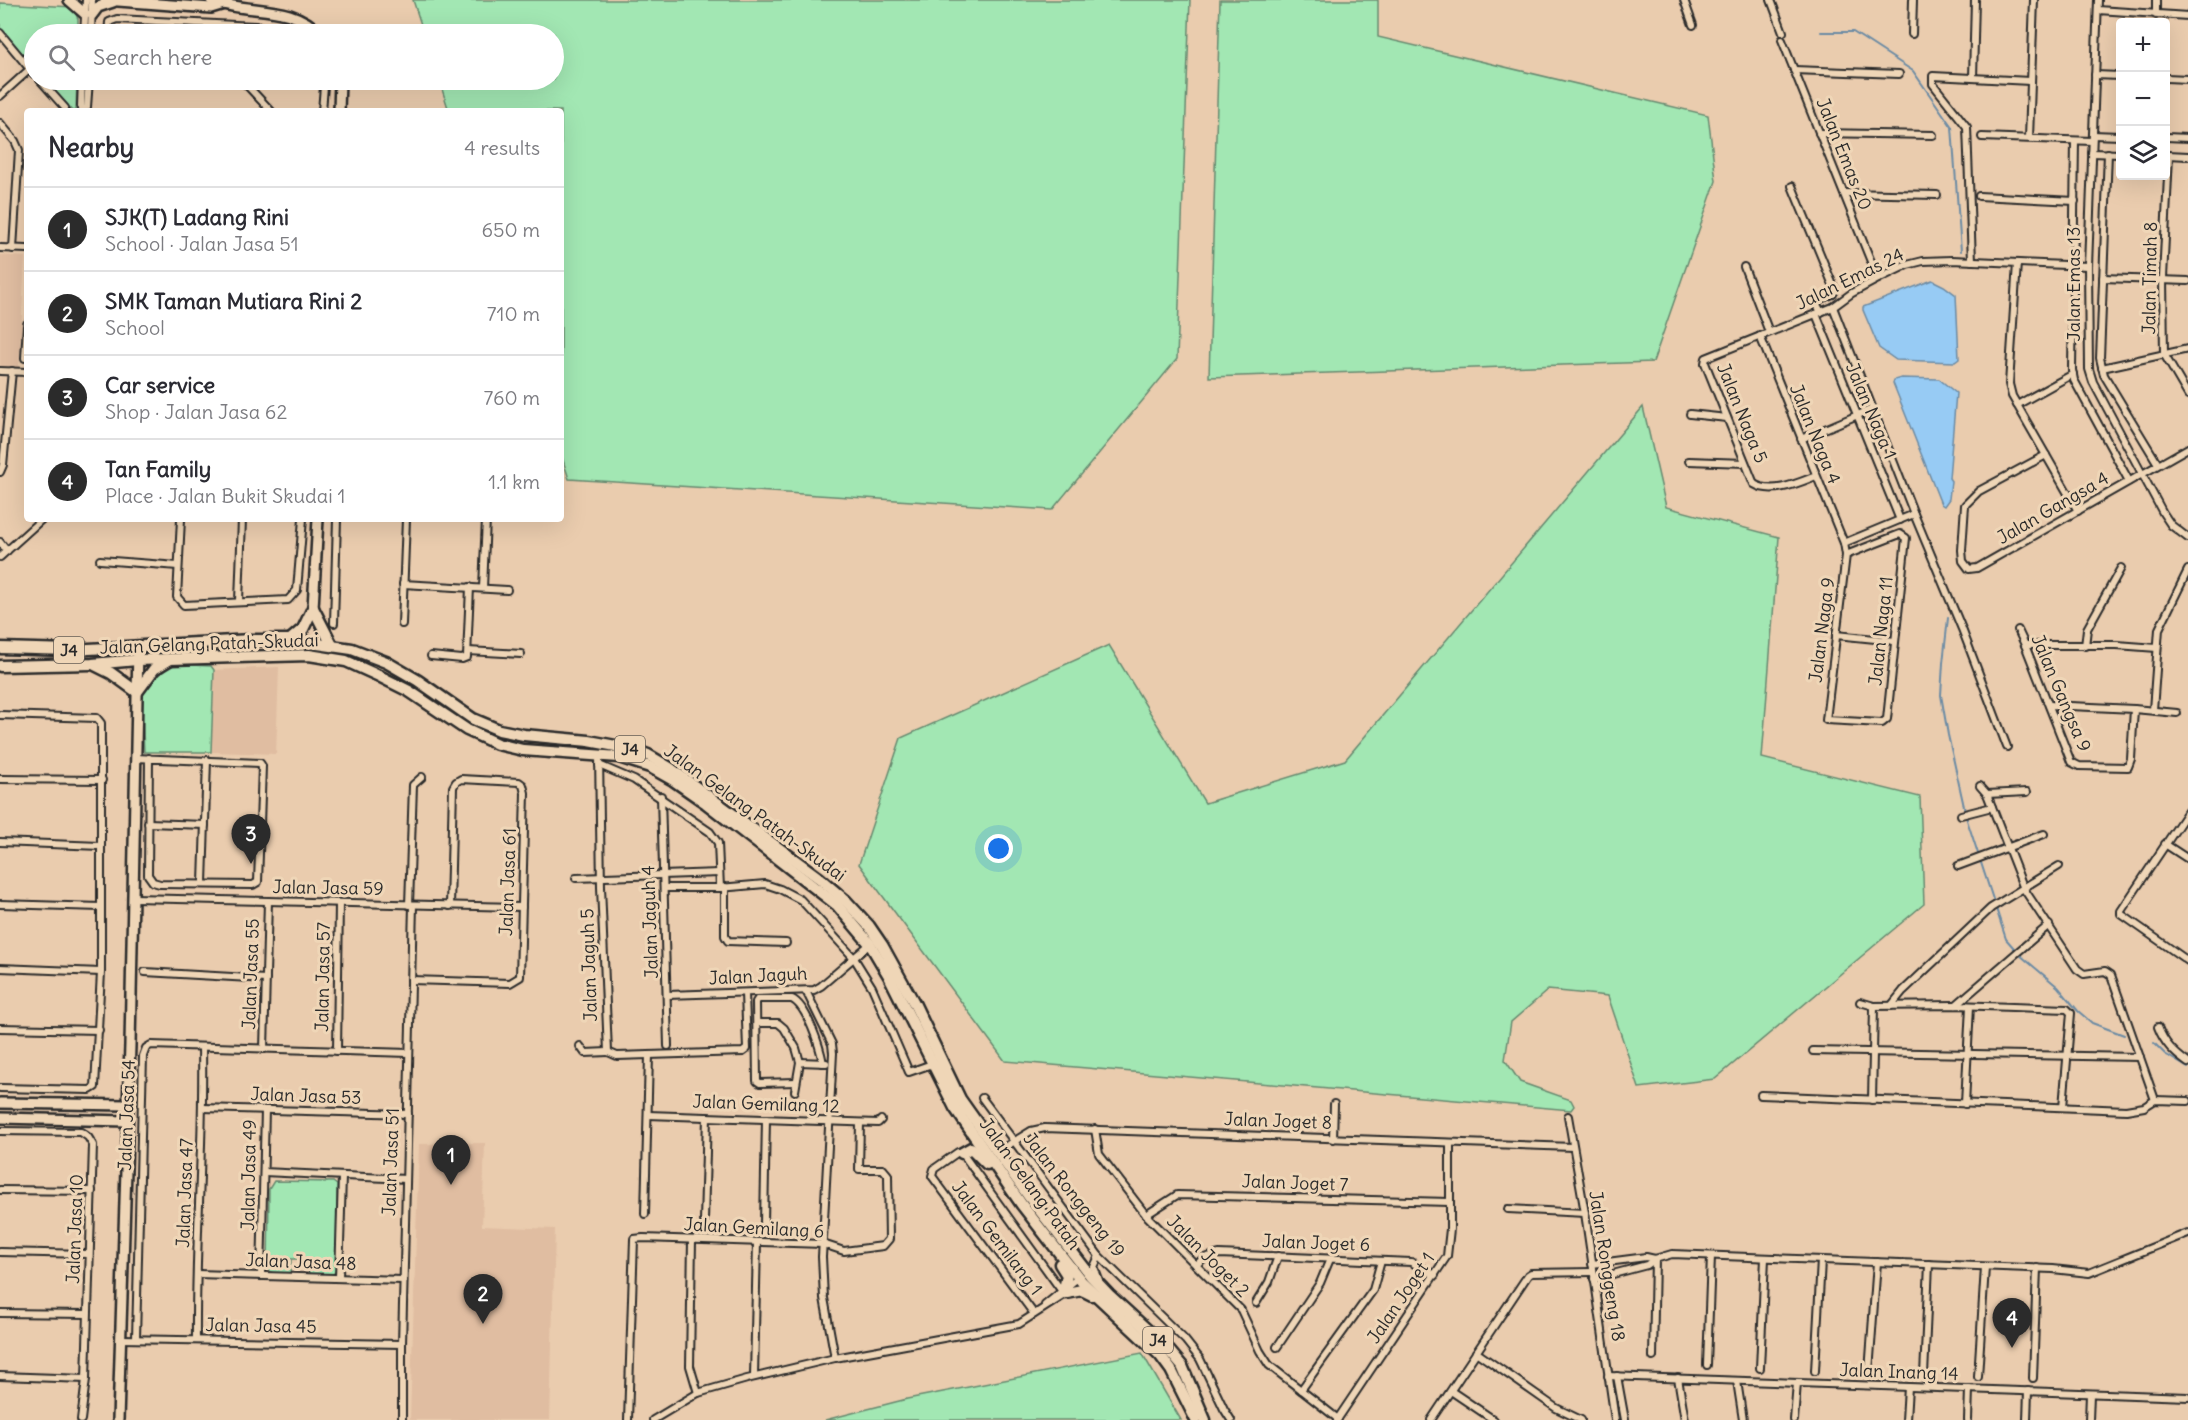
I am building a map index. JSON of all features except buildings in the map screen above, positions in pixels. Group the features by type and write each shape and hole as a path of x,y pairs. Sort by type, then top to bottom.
{"main road":[{"path":"290,640 303,628 313,608"},
{"path":"313,608 332,645"},
{"name":"Jalan Gelang Patah-Skudai","path":"0,648 71,650 290,640 352,649 386,662 417,680 473,719 499,730 524,735 589,741 648,754 712,798 819,878 851,906 882,945"},
{"name":"Jalan Gelang Patah-Skudai","path":"0,666 309,655 346,661 409,691 467,730 497,744 523,750 599,760 619,757 639,762 673,780 837,905 870,944"},
{"path":"92,664 111,673 137,692 154,669 171,659"},
{"path":"851,906 868,931 870,944 882,953 897,972"},
{"name":"Jalan Gelang Patah","path":"870,944 889,976 955,1108 1030,1198 1085,1276"},
{"name":"Jalan Gelang Patah","path":"882,945 960,1099 1014,1193 1041,1230 1160,1355 1171,1370 1196,1420"},
{"path":"962,1153 971,1148 974,1150 1014,1193"},
{"path":"1041,1230 1067,1275 1064,1291 1082,1290 1108,1300"},
{"name":"Jalan Gelang Patah","path":"1108,1300 1166,1347 1182,1366 1205,1420"}],"street":[{"path":"69,0 89,15"},
{"path":"86,0 90,24"},
{"path":"87,24 92,0"},
{"path":"105,0 211,9 221,5"},
{"path":"212,0 221,5 271,10 293,15 309,24"},
{"path":"1684,0 1694,25"},
{"path":"1771,0 1784,32"},
{"path":"1912,34 1913,0"},
{"path":"1974,78 1975,0"},
{"path":"2030,138 2034,0"},
{"name":"Jalan Emas 13","path":"2098,0 2088,266 2090,375 2171,525 2188,538"},
{"path":"2156,0 2156,15"},
{"path":"89,15 98,7 116,1"},
{"path":"2098,10 2188,16"},
{"path":"109,24 117,19 216,24"},
{"path":"0,33 24,62"},
{"name":"Jalan Emas 20","path":"1782,40 1878,279"},
{"path":"1794,70 1899,74"},
{"path":"2095,75 2116,76"},
{"path":"1972,261 1967,127 1933,84 1933,76 2030,81"},
{"path":"0,96 24,78"},
{"path":"2170,78 2188,79"},
{"path":"49,90 65,108"},
{"path":"82,90 82,108"},
{"path":"86,108 88,90"},
{"path":"251,90 268,108"},
{"path":"322,108 324,90"},
{"path":"339,108 340,90"},
{"path":"0,123 15,141 19,150 13,249"},
{"path":"1819,133 1933,135"},
{"path":"1982,137 2075,141 2116,136"},
{"path":"2170,137 2188,138"},
{"path":"2075,141 2073,374 2074,380 2129,481"},
{"path":"2092,153 2116,154"},
{"path":"2108,153 2100,358 2102,368 2158,464"},
{"path":"2170,155 2188,156"},
{"name":"Jalan Timah 8","path":"2167,180 2163,278 2164,354 2188,395"},
{"path":"1792,186 1835,290 1833,294 1815,301 1818,313"},
{"path":"1844,194 1937,195"},
{"path":"1979,196 2075,201"},
{"path":"0,248 24,249"},
{"name":"Jalan Emas 24","path":"1705,360 1708,356 1833,308 1852,293 1878,279 1907,265 1923,261 2088,266"},
{"path":"2017,263 2009,384 2017,405 2078,511"},
{"path":"1744,267 1769,332"},
{"path":"2103,278 2188,280"},
{"path":"1833,308 1914,514 1962,628 2007,747"},
{"name":"Jalan Naga 1","path":"1818,313 1856,416 1900,520"},
{"name":"Jalan Naga 4","path":"1760,336 1844,543"},
{"path":"2102,368 2188,349"},
{"name":"Jalan Naga 5","path":"1705,360 1754,484 1756,486 1788,487 1816,476"},
{"path":"0,370 24,372"},
{"path":"0,472 3,465 12,371"},
{"path":"2017,405 2073,374"},
{"path":"1801,439 1872,409"},
{"path":"1690,414 1727,418"},
{"name":"Jalan Gangsa 4","path":"2046,455 1979,491 1965,505 1963,561 1969,568 1977,568 2188,448"},
{"path":"1689,461 1745,463"},
{"path":"1844,543 1914,514"},
{"path":"0,557 39,522"},
{"path":"181,522 177,597 179,602 184,604 288,600 297,590 303,522"},
{"path":"239,601 243,522"},
{"path":"313,608 318,522"},
{"path":"334,623 337,522"},
{"path":"402,624 406,522"},
{"path":"483,588 486,522"},
{"name":"Jalan Naga 11","path":"1846,555 1900,534 1906,538 1885,722"},
{"path":"0,542 8,551"},
{"name":"Jalan Naga 9","path":"1844,543 1846,555 1826,720 1885,722"},
{"path":"100,560 178,566"},
{"path":"2085,646 2087,629 2121,568"},
{"path":"2153,710 2159,629 2188,570"},
{"path":"404,584 507,590"},
{"path":"431,656 462,659 467,654 470,587"},
{"name":"Jalan Gangsa 9","path":"2018,630 2072,762 2079,766 2128,767 2131,759 2134,709"},
{"path":"1836,635 1895,641"},
{"path":"2025,645 2116,645 2157,648"},
{"path":"118,1420 134,898 138,647"},
{"path":"467,654 520,654"},
{"path":"2049,705 2153,710 2177,714"},
{"path":"0,715 97,718 101,723 102,780 101,972 95,1087 90,1090 0,1088"},
{"path":"135,758 149,758 258,762 262,766 260,879 253,885 153,882 148,875 149,758"},
{"path":"203,883 207,760"},
{"path":"599,760 661,796 715,837 718,843 725,936 728,941 786,943"},
{"name":"Jalan Jaguh 5","path":"599,760 608,1052"},
{"name":"Jalan Jasa 51","path":"402,1420 413,785 422,777"},
{"path":"0,778 102,780"},
{"name":"Jalan Jasa 61","path":"411,980 510,983 518,980 521,972 524,785 514,781 461,779 456,782 453,787 450,906"},
{"path":"1980,786 1987,794 2024,889 2077,969 2084,974 2105,971 2111,975 2155,1100"},
{"path":"1987,794 2027,792"},
{"name":"Jalan Jaguh 4","path":"661,796 668,1046"},
{"path":"1964,814 1992,807"},
{"path":"2188,812 2122,907 2121,914 2188,961"},
{"path":"148,822 205,825"},
{"path":"1958,866 2044,834"},
{"path":"0,842 100,846"},
{"path":"2165,844 2188,859"},
{"path":"1891,1006 1903,991 1994,906 2059,866"},
{"path":"576,878 719,873"},
{"path":"233,884 233,900"},
{"path":"664,888 765,884 793,894 854,958 872,987 909,1072 932,1064"},
{"name":"Jalan Jasa 59","path":"134,898 522,907"},
{"name":"Jalan Jasa 55","path":"264,1049 268,901"},
{"name":"Jalan Jasa 57","path":"337,1051 339,903"},
{"path":"0,904 101,907"},
{"path":"1956,1005 2049,926"},
{"name":"Jalan Jaguh","path":"667,995 806,991 821,986 870,944"},
{"path":"0,968 101,972"},
{"path":"145,972 266,979"},
{"path":"806,991 832,1044 823,1244 824,1298 835,1358"},
{"path":"580,1046 585,1053 608,1052 617,1056 745,1052 747,1048 745,993"},
{"name":"Jalan Jaguh","path":"757,1023 757,1000 792,999 797,1002 811,1026 824,1063"},
{"path":"1860,1002 1874,1006 1956,1005 2067,1009 2071,1012 2065,1057 2063,1107"},
{"path":"1872,1100 1874,1006"},
{"path":"1965,1104 1970,1006"},
{"path":"795,1091 800,1062 796,1048 784,1028 778,1023 757,1023 757,1081 760,1083 796,1082"},
{"path":"2158,1027 2168,1046 2188,1063"},
{"path":"0,1028 99,1030"},
{"name":"Jalan Jasa 54","path":"136,1339 144,1050 152,1045 409,1053"},
{"name":"Jalan Jasa 47","path":"196,1340 203,1108 202,1047"},
{"path":"1813,1051 2140,1058"},
{"path":"645,1214 649,1055"},
{"path":"800,1062 832,1063"},
{"path":"1761,1095 2134,1110 2155,1100 2188,1101"},
{"name":"Jalan Ronggeng 19","path":"982,1098 1099,1256 1185,1340 1200,1359 1231,1420"},
{"path":"0,1103 127,1105"},
{"path":"1333,1138 1334,1104"},
{"name":"Jalan Jasa 53","path":"203,1108 408,1114"},
{"name":"Jalan Jasa 49","path":"261,1276 265,1110"},
{"name":"Jalan Gemilang 12","path":"648,1115 860,1123 878,1123 881,1120"},
{"name":"Jalan Ronggeng 18","path":"1568,1116 1615,1420"},
{"path":"704,1221 707,1117"},
{"path":"0,1118 127,1121"},
{"path":"764,1223 766,1119"},
{"name":"Jalan Gemilang 6","path":"628,1420 634,1239 823,1244 844,1251 882,1246 889,1239 888,1174 883,1169 860,1169 860,1123"},
{"name":"Jalan Joget 8","path":"993,1155 1031,1131 1045,1128 1573,1147"},
{"name":"Jalan Joget 2","path":"1095,1130 1099,1154 1146,1215 1241,1310 1269,1365 1337,1419"},
{"name":"Jalan Jasa 10","path":"0,1131 81,1132 93,1145 86,1379 81,1420"},
{"name":"Jalan Joget 1","path":"1337,1419 1448,1256 1450,1143"},
{"name":"Jalan Gemilang 1","path":"1034,1314 932,1176 934,1169 958,1152 962,1153 1064,1291"},
{"path":"264,1172 406,1179"},
{"path":"339,1278 342,1176"},
{"path":"0,1190 92,1191"},
{"name":"Jalan Joget 7","path":"1146,1215 1177,1195 1450,1202"},
{"path":"1508,1209 1584,1213"},
{"path":"1431,1420 1531,1273 1594,1275 1647,1265 1655,1259 1672,1254 1985,1266 2089,1273 2188,1233"},
{"path":"692,1240 690,1366 698,1393"},
{"path":"754,1377 757,1242"},
{"path":"0,1252 88,1254"},
{"name":"Jalan Joget 6","path":"1196,1265 1204,1258 1219,1254 1278,1256 1411,1262 1435,1275"},
{"path":"1099,1256 1095,1267 1108,1300"},
{"path":"1256,1303 1269,1282 1278,1256"},
{"path":"1707,1365 1711,1256"},
{"path":"1592,1264 1646,1257 1655,1259"},
{"path":"1760,1368 1765,1258"},
{"path":"1277,1347 1320,1282 1330,1259"},
{"path":"1653,1356 1655,1259"},
{"path":"1815,1371 1821,1260"},
{"path":"1301,1390 1373,1290 1381,1261"},
{"path":"1869,1372 1877,1262"},
{"path":"1924,1375 1929,1264"},
{"path":"1978,1377 1985,1266"},
{"path":"2033,1378 2037,1269"},
{"name":"Jalan Jasa 48","path":"197,1274 403,1280"},
{"path":"653,1420 698,1393 754,1377 835,1358 1019,1324 1085,1276"},
{"path":"0,1313 87,1314"},
{"name":"Jalan Jasa 45","path":"121,1339 402,1344"},
{"path":"1476,1352 1556,1408 1581,1420"},
{"path":"0,1376 86,1379"},
{"name":"Jalan Inang 14","path":"1608,1376 2188,1397"},
{"path":"1617,1376 1625,1420"},
{"path":"1678,1378 1685,1420"},
{"path":"1737,1381 1743,1420"},
{"path":"1794,1420 1797,1383"},
{"path":"1906,1420 1908,1387"},
{"path":"1968,1420 1969,1389"},
{"path":"1450,1391 1485,1418 1494,1420"},
{"path":"2027,1420 2028,1391"},
{"path":"2089,1420 2090,1394"}],"shaded area":[{"path":"0,255 24,257 19,369 0,367"},
{"path":"279,667 276,754 211,752 214,670"},
{"path":"485,1143 482,1226 555,1229 550,1420 410,1420 419,1144"}],"green space":[{"path":"413,0 1190,0 1177,359 1052,510 569,479 564,463 564,108 448,108 442,90 564,90 564,24 421,24"},
{"path":"1220,0 1378,0 1378,37 1708,115 1716,181 1653,362 1209,377"},
{"path":"0,3 73,7 78,19 78,24 24,24 24,56 0,28"},
{"path":"54,90 77,90 76,108 70,108"},
{"path":"1643,407 1666,507 1779,537 1762,758 1920,797 1924,904 1715,1079 1639,1088 1608,996 1548,990 1511,1022 1505,1060 1520,1082 1571,1100 1574,1106 1571,1110 1005,1061 859,864 901,738 1109,645 1205,803 1345,760"},
{"path":"172,664 211,666 214,670 211,752 144,752 141,691"},
{"path":"274,1181 333,1182 337,1185 336,1270 333,1275 309,1275 308,1259 291,1259 290,1275 275,1275 268,1269 269,1189"},
{"path":"1142,1353 1181,1420 825,1420 907,1399"}],"water":[{"path":"1932,280 1956,295 1959,359 1955,362 1896,360 1879,348 1863,307"},
{"path":"1901,378 1939,379 1956,393 1949,478 1951,481 1949,499 1944,506 1941,504 1893,383 1894,380"}],"waterway":[{"path":"1821,32 1853,32 1913,71 1952,127 1961,251"},
{"path":"1948,618 1941,695 1948,735 1967,820 2006,939 2020,955 2058,987 2078,1011 2092,1023 2124,1035"},
{"path":"2154,1043 2165,1054 2188,1068"}],"place":[{"name":"Car service","path":"251,864"},
{"name":"SJK(T) Ladang Rini","path":"451,1185"},
{"name":"SMK Taman Mutiara Rini 2","path":"483,1324"},
{"name":"Tan Family","path":"2012,1348"}]}
